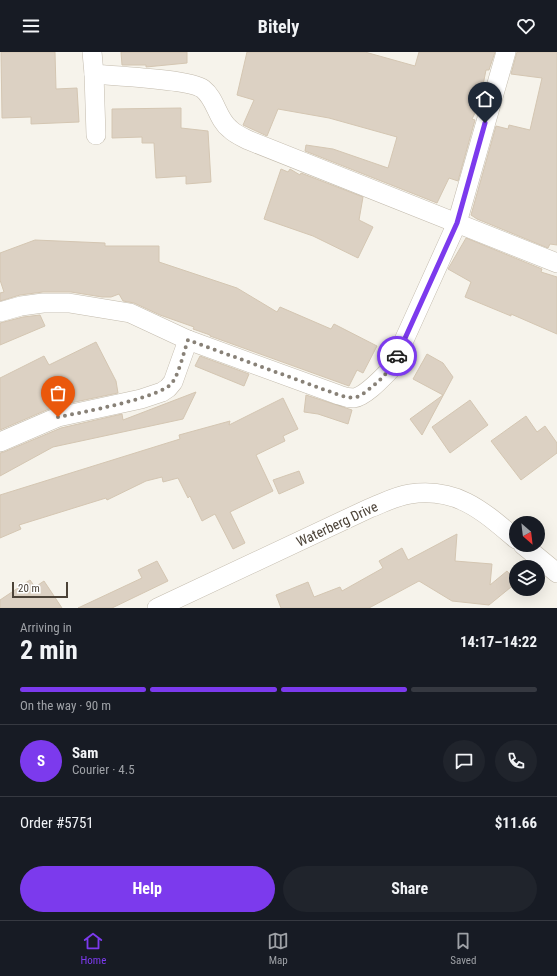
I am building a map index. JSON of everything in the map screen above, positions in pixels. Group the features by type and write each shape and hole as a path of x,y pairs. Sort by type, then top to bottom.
{"street":[{"path":"92,52 96,135"},
{"path":"0,312 21,306 43,303 69,303 130,313 188,340 339,395 348,398 357,397 378,382 391,369 457,223 506,52"},
{"path":"94,74 178,82 192,84 202,88 210,97 229,129 248,140 557,263"},
{"path":"0,442 58,417 141,399 162,392 173,382 188,340"},
{"name":"Waterberg Drive","path":"157,608 370,508 410,494 438,492 460,499 486,515 509,533"},
{"path":"532,552 557,573"}],"building":[{"path":"1,52 55,52 56,89 77,88 79,122 31,124 31,117 2,118"},
{"path":"121,52 187,52 187,63 146,67 146,65 122,65"},
{"path":"247,52 365,52 415,66 419,52 495,52 489,70 486,70 479,105 472,119 475,120 458,181 449,178 437,203 305,151 306,145 333,149 388,168 397,137 329,118 278,109 267,136 243,125 254,100 237,95"},
{"path":"517,52 557,52 557,245 550,244 548,248 477,219 471,215 496,126 508,129 509,125 530,130 542,78 511,74"},
{"path":"181,108 181,128 208,131 211,182 186,184 186,176 156,178 154,143 142,143 142,137 112,138 112,109"},
{"path":"281,169 288,172 290,169 300,175 301,173 363,197 359,220 373,227 358,258 313,236 264,219"},
{"path":"466,238 542,269 541,272 557,277 557,334 511,314 511,316 465,297 471,282 448,269"},
{"path":"35,240 105,243 105,246 159,246 159,262 237,288 277,312 280,307 331,329 334,324 377,346 363,373 357,370 349,386 210,336 193,329 194,327 160,315 134,303 123,301 119,294 111,297 102,297 71,292 43,292 20,295 0,301 0,293 4,292 0,280 0,253"},
{"path":"40,315 45,326 0,345 0,323 23,317"},
{"path":"96,342 116,381 118,393 56,406 0,430 0,378 44,356 49,365"},
{"path":"427,354 443,363 453,377 422,435 410,419 443,395 413,379"},
{"path":"200,356 249,374 244,386 195,366"},
{"path":"196,392 183,419 53,447 0,476 0,453 61,428 122,414 123,420"},
{"path":"306,395 352,410 348,424 318,414 304,412"},
{"path":"283,398 298,429 283,436 285,441 256,455 273,491 230,512 245,543 233,549 215,514 202,521 190,496 188,498 178,478 163,482 162,477 146,481 107,500 106,498 19,525 21,529 0,538 0,495 180,439 179,435 230,421 229,425"},
{"path":"470,400 488,425 450,453 432,427"},
{"path":"526,416 537,432 545,426 557,443 557,453 521,480 491,441"},
{"path":"299,471 304,483 279,494 273,480"},
{"path":"457,534 455,561 492,564 490,585 507,571 509,573 509,589 489,605 452,601 419,581 369,608 281,608 276,595 308,582 314,597 340,587 342,591 383,568 379,561 402,548 408,560"},
{"path":"157,561 168,581 112,608 78,608 142,578 138,570"},
{"path":"30,580 35,587 44,581 62,608 0,608 0,600"}],"way so far":[{"path":"58,417 141,399 162,392 173,382 188,340 348,398 360,396 383,378 391,369 397,356"}],"route":[{"path":"397,356 457,223 485,123"}]}
